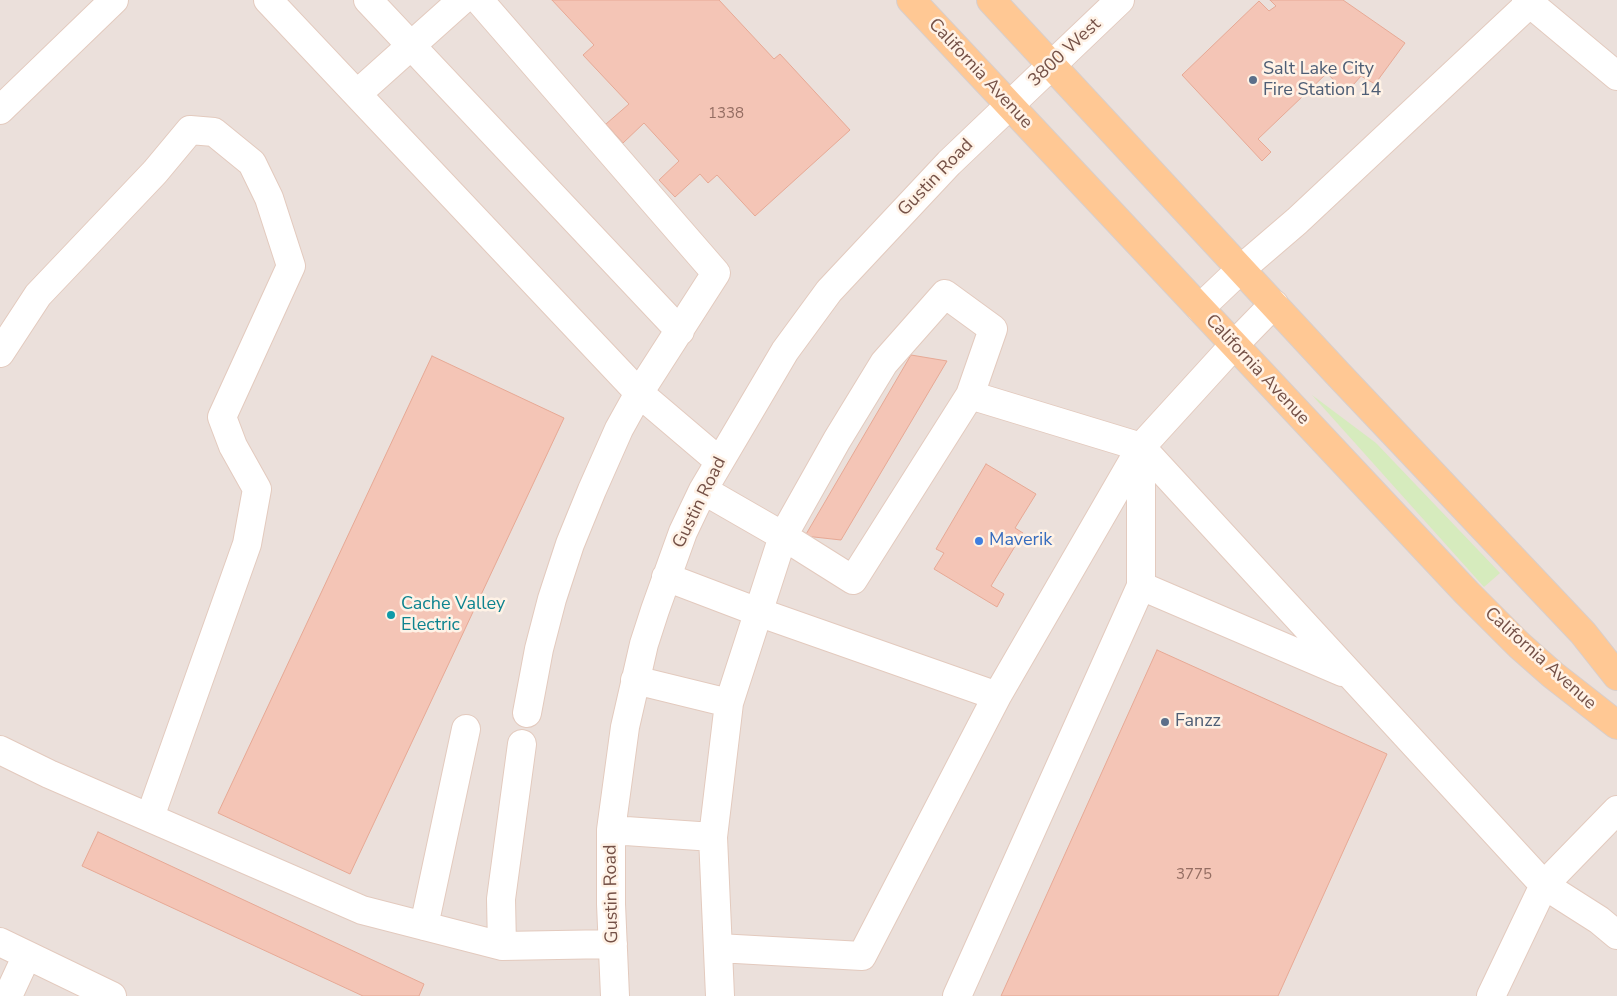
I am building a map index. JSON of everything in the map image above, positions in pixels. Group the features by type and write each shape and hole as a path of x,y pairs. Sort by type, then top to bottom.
{"main road":[{"name":"California Avenue","path":"911,0 1501,628 1559,680 1617,725"},
{"path":"991,0 1583,633 1617,676"}],"street":[{"path":"0,110 114,0"},
{"path":"268,0 639,393 719,462"},
{"path":"368,0 680,332"},
{"path":"357,94 462,0"},
{"path":"479,0 716,273 680,332 639,393 616,438 570,544 552,599 539,649 527,712"},
{"name":"3800 West","path":"1009,106 1120,0"},
{"path":"1200,308 1241,269 1297,221 1528,2 1617,76"},
{"name":"Gustin Road","path":"615,996 610,865 611,830 625,726 644,644 683,532 703,490 785,351 829,291 949,163 1009,106"},
{"path":"0,353 38,295 155,172 190,130 214,132 252,164 269,198 291,266 222,417 233,446 257,489 247,544 150,817"},
{"path":"703,490 784,536 853,580 970,395 993,329 945,294 884,363 837,440 784,536 729,703 714,837 720,996"},
{"path":"718,948 862,956 996,696 1141,447 1274,304"},
{"path":"970,395 1141,447 1544,885 1599,920 1617,935"},
{"path":"957,996 1142,586 1141,447"},
{"path":"666,577 758,612 996,696"},
{"path":"1142,586 1352,677"},
{"path":"635,680 729,703"},
{"path":"424,926 466,729"},
{"path":"502,946 501,899 522,744"},
{"path":"0,750 49,774 362,910 502,946 612,944"},
{"path":"1491,996 1544,885 1617,810"},
{"path":"611,830 714,837"},
{"path":"0,942 112,996"},
{"path":"8,996 27,955"}],"shaded area":[{"path":"0,0 1617,0 1617,996 0,996"}],"green space":[{"path":"1312,395 1376,443 1500,573 1484,587"}],"building":[{"path":"552,0 719,0 774,59 780,54 850,130 755,216 717,175 708,183 700,174 675,197 659,180 679,161 644,123 623,143 606,124 629,104 583,55 594,45"},
{"name":"Salt Lake City Fire Station 14","path":"1270,0 1343,0 1405,43 1375,84 1361,76 1346,93 1327,73 1258,139 1271,152 1262,161 1182,75 1259,1 1269,11 1276,6"},
{"path":"911,355 947,361 841,540 805,536"},
{"name":"Cache Valley Electric","path":"432,356 564,418 350,874 218,813"},
{"name":"Maverik","path":"986,464 1036,494 1015,528 1023,533 991,586 1004,594 997,607 934,569 944,553 936,549"},
{"path":"1157,650 1387,754 1278,996 1001,996"},
{"path":"98,832 424,984 419,996 363,996 82,866"}],"place":[{"name":"Salt Lake City Fire Station 14","path":"1253,80"},
{"name":"Maverik","path":"979,541"},
{"name":"Cache Valley Electric","path":"391,615"},
{"name":"Fanzz","path":"1165,722"}]}
